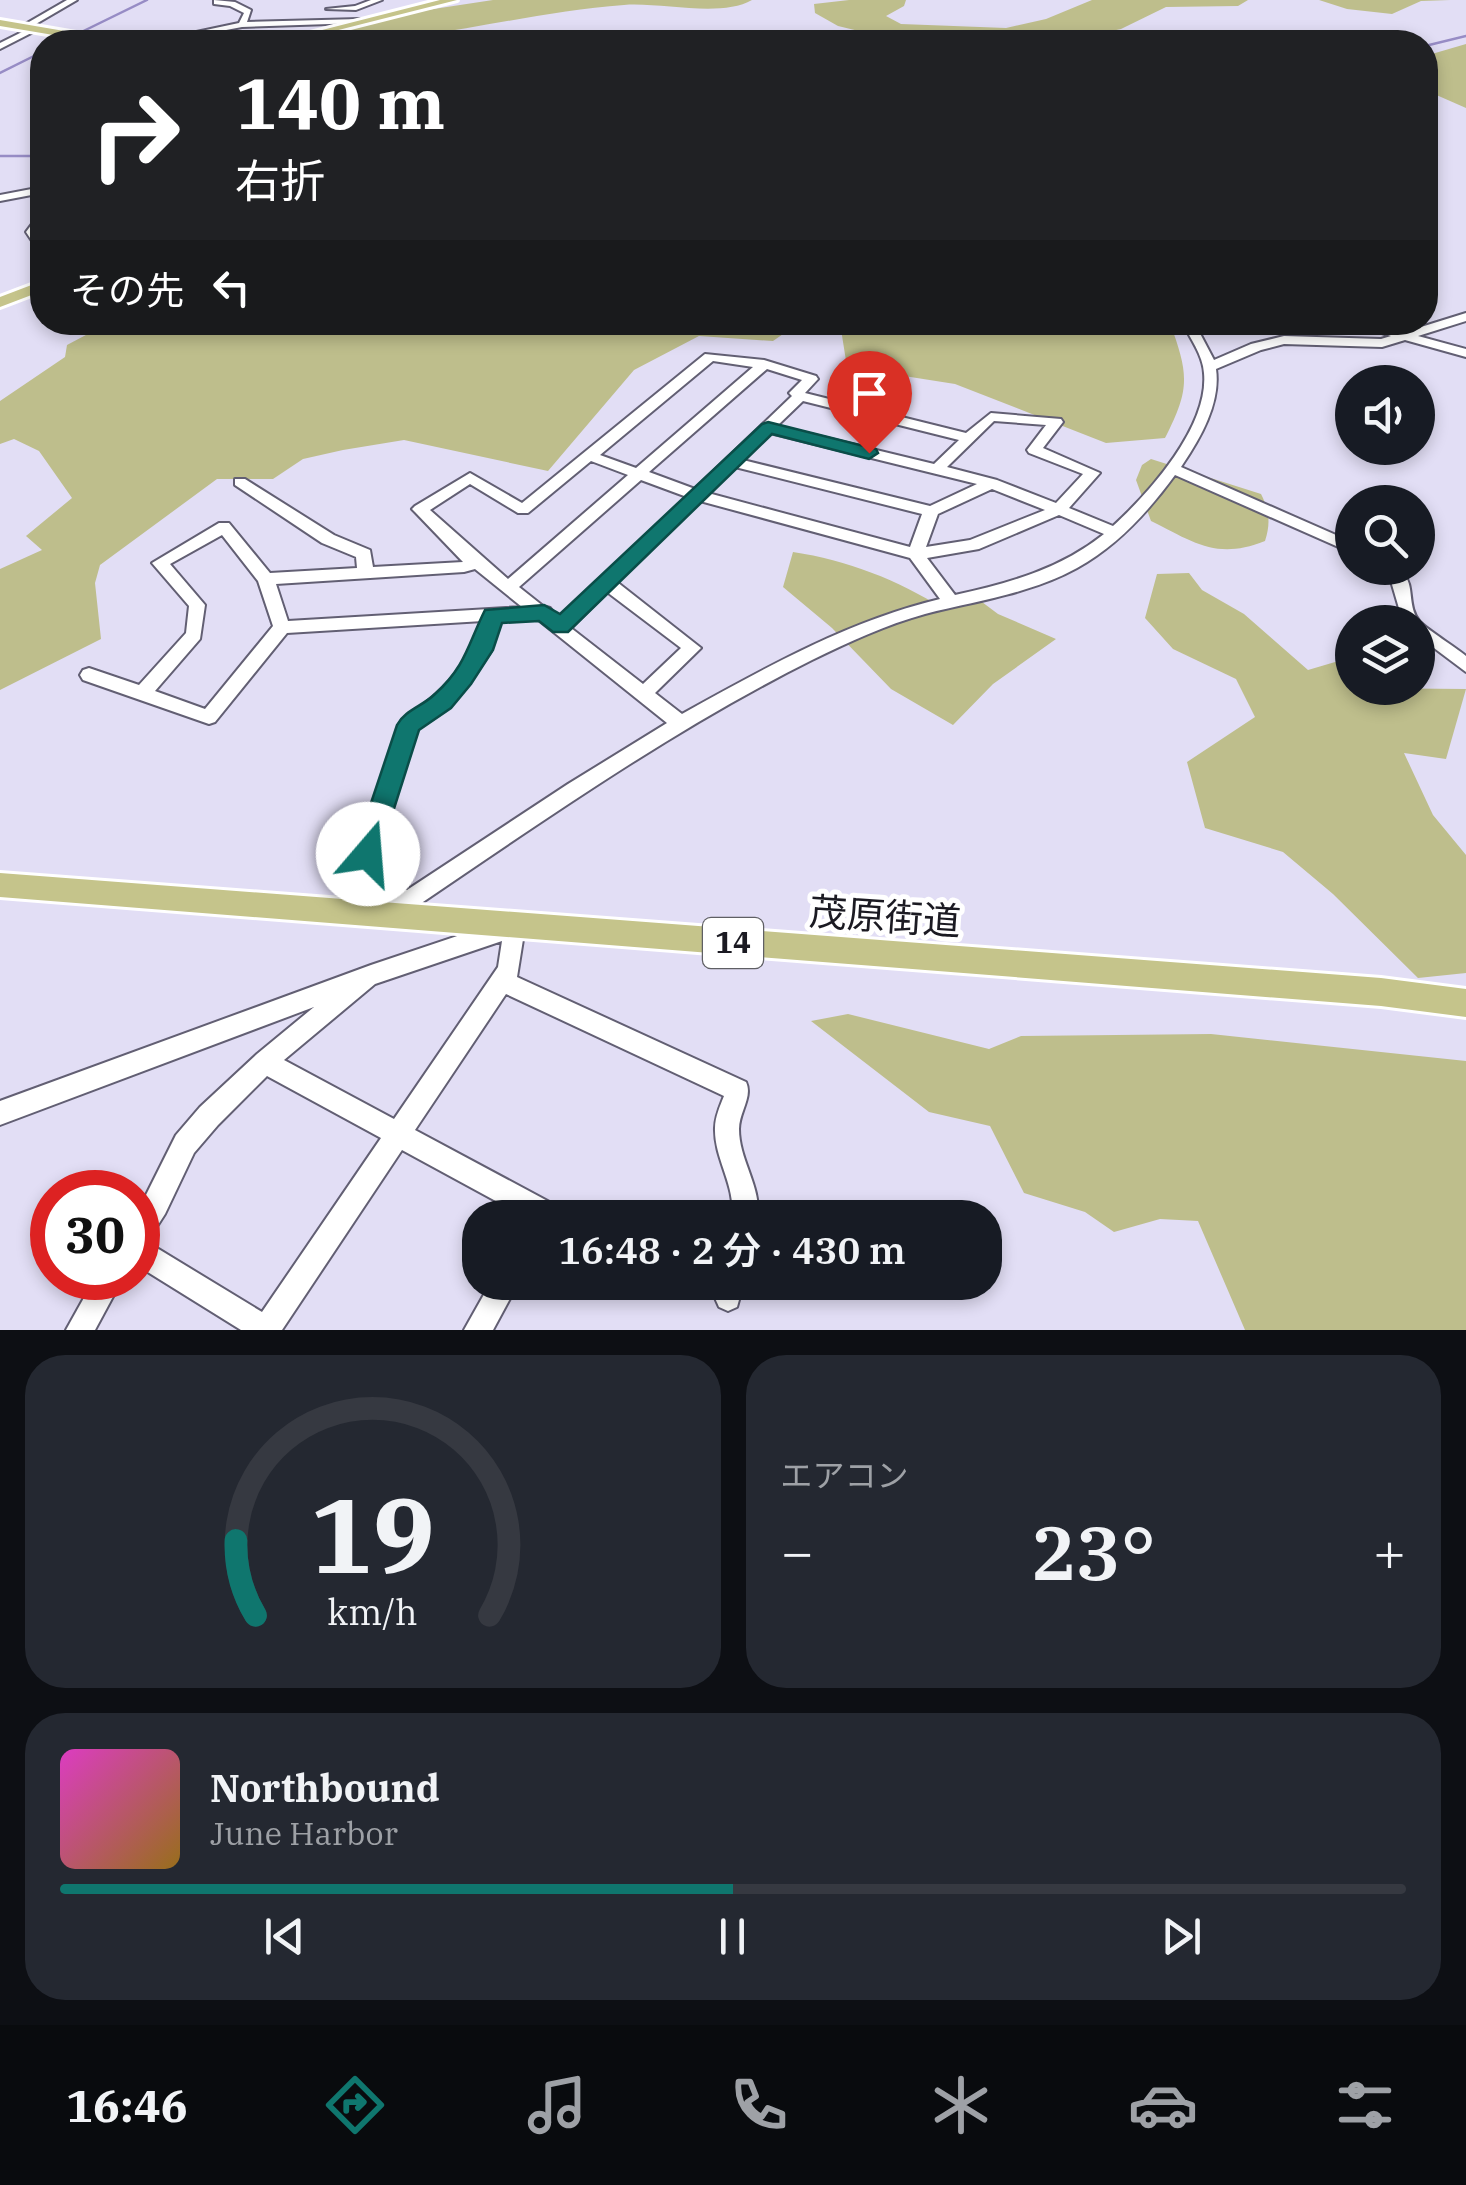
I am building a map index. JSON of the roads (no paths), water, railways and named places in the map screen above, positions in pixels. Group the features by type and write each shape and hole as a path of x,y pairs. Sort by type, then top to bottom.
{"main road":[{"path":"323,30 452,0"},
{"path":"0,23 48,30"},
{"path":"0,302 30,291"},
{"name":"茂原街道","path":"0,886 409,907 514,927 1381,992 1466,1003"}],"street":[{"path":"303,30 322,5 356,8 378,0"},
{"path":"0,46 18,41 68,1"},
{"path":"217,2 248,12 242,25"},
{"path":"216,30 242,25 360,21"},
{"path":"0,198 30,192"},
{"path":"1438,325 1466,316"},
{"path":"493,616 482,650 463,678 442,702 408,725 357,886 409,907 680,723 834,642 909,611 1068,566 1115,532 1174,469 1199,422 1211,378 1194,335"},
{"path":"1396,335 1466,353"},
{"path":"1209,367 1256,346 1284,340 1357,344 1408,335"},
{"path":"680,723 478,562 420,510 470,478 522,510 710,357 764,364 811,379 796,394 800,396 968,438"},
{"path":"510,587 764,364"},
{"path":"560,626 700,496 800,396"},
{"path":"590,456 700,496 916,554 973,545 1058,510 1093,472 1034,450 1056,422 991,417 936,470"},
{"path":"768,428 992,483 1115,532"},
{"path":"734,462 931,511 992,483"},
{"path":"1174,469 1335,540"},
{"path":"240,482 328,539 364,554 364,571"},
{"path":"916,554 931,511"},
{"path":"142,694 194,635 197,606 160,563 224,527 266,579 282,627"},
{"path":"916,554 950,600"},
{"path":"266,579 464,567 478,562"},
{"path":"607,583 692,648 642,695"},
{"path":"90,675 209,717 282,627 544,612"},
{"path":"1435,640 1466,665"},
{"path":"0,1114 371,975 514,927 509,970 266,1330 160,1265"},
{"path":"160,1197 185,1144 265,1062 371,975"},
{"path":"502,981 738,1090 726,1127 730,1153 747,1200"},
{"path":"265,1062 520,1200"},
{"path":"80,1330 97,1300"},
{"path":"478,1330 496,1300"}],"waterway":[{"path":"86,30 147,0"},
{"path":"1438,43 1466,36"},
{"path":"0,73 30,58"},
{"path":"0,156 30,156"}]}
